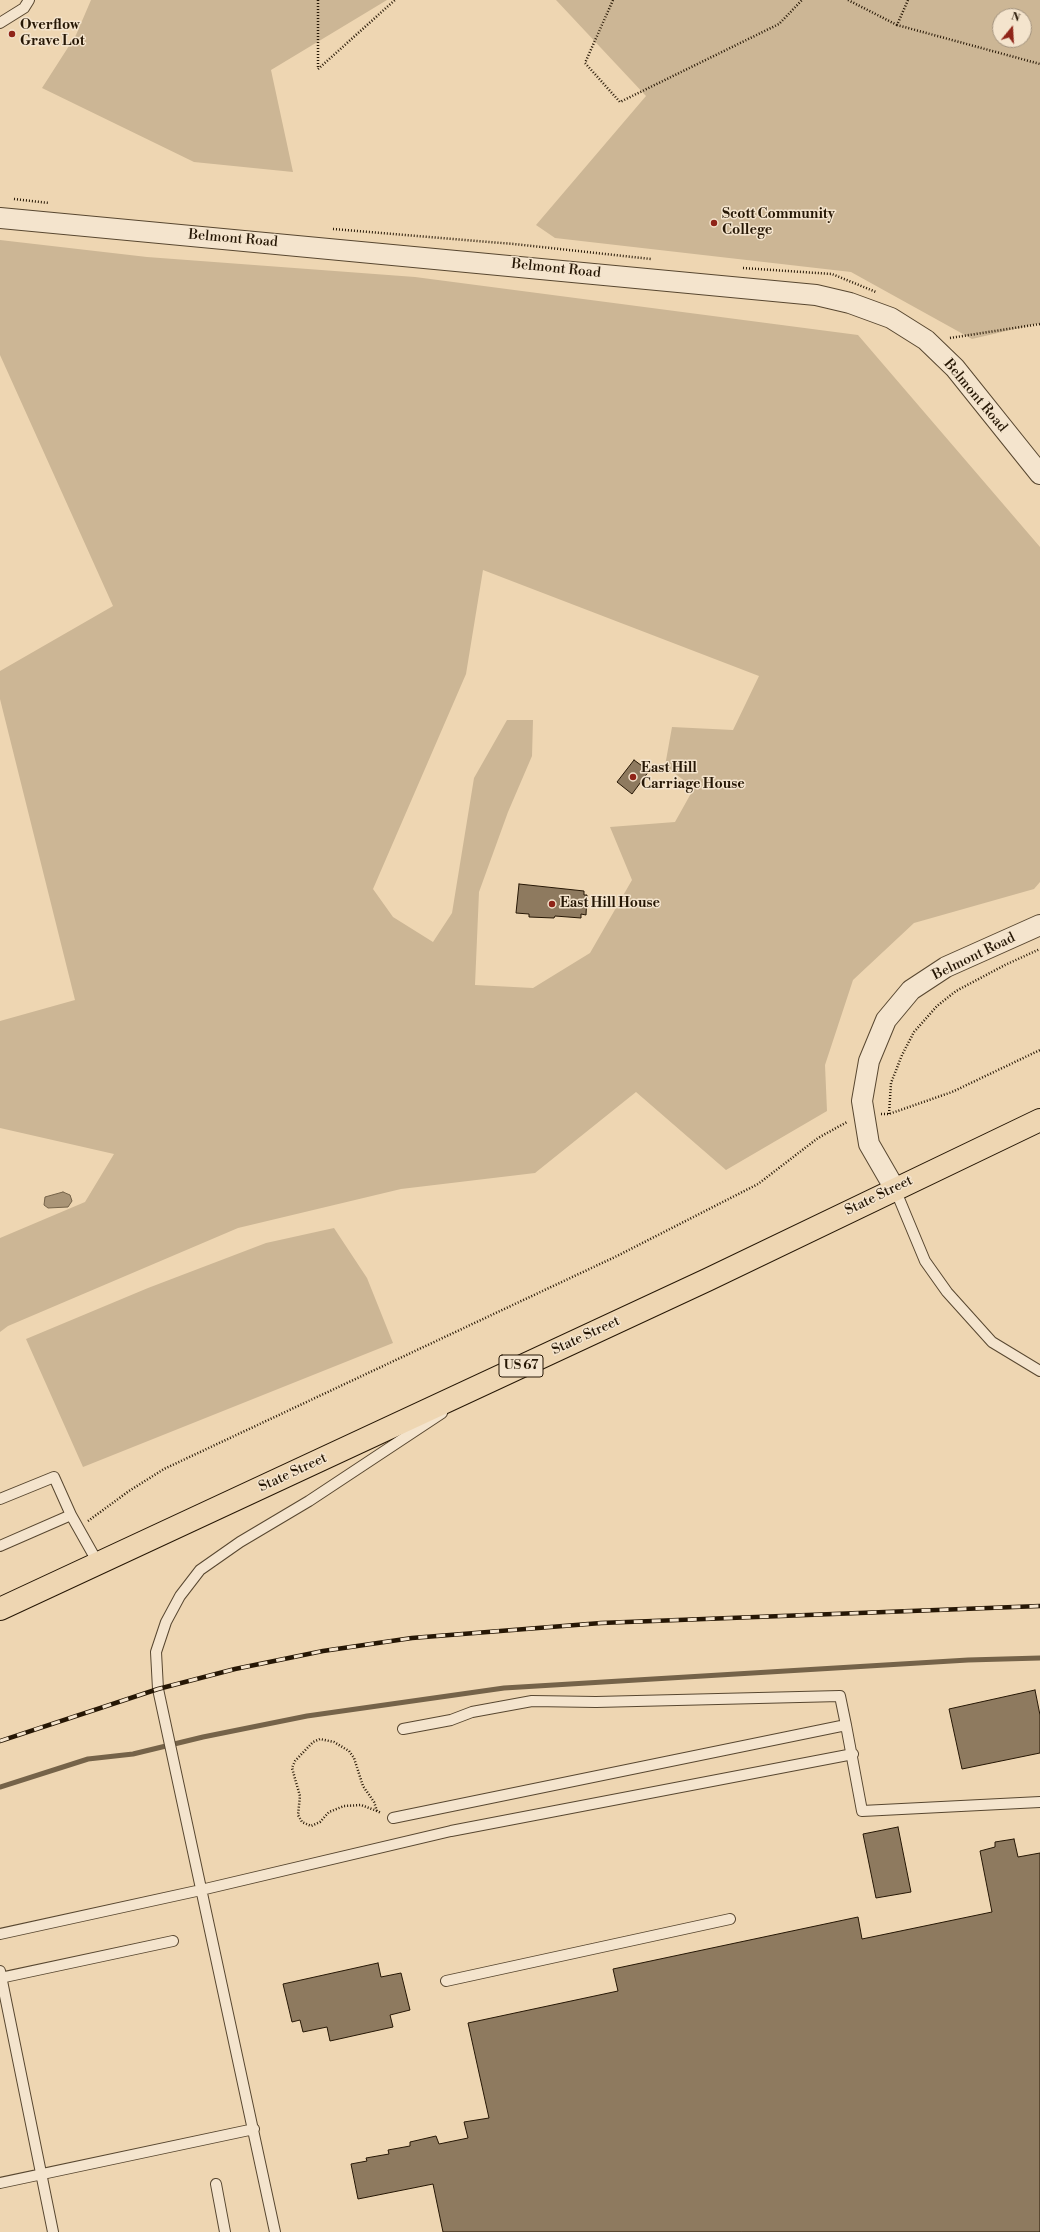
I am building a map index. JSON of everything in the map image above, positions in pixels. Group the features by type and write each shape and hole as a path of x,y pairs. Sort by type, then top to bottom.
{"main road":[{"name":"State Street","path":"0,1609 707,1280 895,1188 1040,1120"}],"street":[{"name":"Belmont Road","path":"0,218 816,295 850,303 891,318 926,340 955,368 1040,474"},
{"name":"Belmont Road","path":"895,1188 869,1144 862,1101 869,1061 886,1020 911,990 946,967 1040,925"}],"lane":[{"path":"0,23 24,8 29,0"},
{"path":"895,1188 925,1261 947,1292 992,1342 1040,1371"},
{"path":"275,2232 158,1688 156,1652 166,1622 180,1596 200,1570 240,1542 309,1502 492,1380"},
{"path":"0,1499 54,1477 71,1515 98,1564"},
{"path":"0,1546 71,1515"},
{"path":"403,1729 451,1720 472,1712 532,1701 596,1702 840,1696 853,1754 862,1811 1040,1802"},
{"path":"393,1818 846,1725"},
{"path":"0,1934 201,1890 451,1831 853,1754"},
{"path":"446,1981 730,1919"},
{"path":"53,2232 0,1976 173,1941"},
{"path":"0,2183 254,2129"},
{"path":"216,2184 225,2232"}],"path":[{"path":"318,0 318,69 395,0"},
{"path":"613,0 585,63 620,102 779,24 802,0"},
{"path":"848,0 897,25 1040,64"},
{"path":"897,25 908,0"},
{"path":"947,338 1040,324"},
{"path":"889,1114 891,1083 902,1055 914,1032 937,1006 956,991 1005,964 1040,949"},
{"path":"78,1528 128,1491 164,1469 617,1256 758,1184 818,1138 864,1113 889,1114 952,1092 1040,1050"},
{"path":"377,1811 374,1802 363,1786 354,1758 349,1751 334,1742 320,1739 313,1742 295,1761 292,1768 300,1796 298,1815 302,1822 311,1826 320,1822 329,1812 344,1806 361,1805 393,1818"}],"shaded area":[{"path":"91,0 387,0 271,70 293,172 194,162 42,88 76,35"},
{"path":"556,0 1040,0 1040,323 972,339 851,272 555,238 536,225 646,96"},
{"path":"0,240 147,257 415,277 858,335 1040,547 1040,882 1034,889 914,923 853,980 825,1065 827,1111 726,1170 636,1092 535,1173 401,1189 238,1228 8,1326 0,1332 0,1238 85,1202 114,1154 0,1128 0,1021 75,1000 0,699 0,671 113,606 0,355","holes":["483,570 759,676 733,730 672,727 665,766 694,788 675,822 610,827 632,880 590,953 533,988 475,985 479,892 508,812 532,756 533,720 507,720 474,778 452,913 433,942 393,917 373,889 466,674"]},
{"path":"63,1192 70,1195 72,1201 68,1207 48,1208 44,1205 45,1197"},
{"path":"334,1228 367,1278 393,1343 83,1467 26,1339 148,1288 266,1243"}],"building":[{"name":"East Hill Carriage House","path":"634,760 649,771 632,794 617,782"},
{"name":"East Hill House","path":"519,884 584,891 584,895 587,895 586,915 581,914 581,918 555,916 554,918 529,917 529,914 516,913"},
{"path":"1035,1690 1040,1715 1040,1753 962,1769 949,1709"},
{"path":"898,1827 911,1892 876,1898 863,1834"},
{"path":"1014,1839 1018,1857 1040,1853 1040,2232 443,2232 433,2184 358,2199 351,2164 367,2161 366,2158 389,2154 388,2150 410,2146 410,2142 436,2136 439,2144 468,2138 464,2122 489,2118 468,2023 618,1991 613,1969 858,1917 862,1939 992,1912 980,1851 995,1847 995,1842"},
{"path":"378,1963 381,1977 401,1973 410,2010 390,2015 393,2027 330,2041 327,2027 303,2032 300,2020 292,2022 283,1984"}],"waterway":[{"path":"0,1787 88,1759 133,1754 203,1737 307,1716 504,1688 968,1660 1040,1658"}],"railway":[{"path":"0,1741 158,1689 235,1669 323,1651 412,1638 601,1623 1040,1606"}],"place":[{"name":"Overflow Grave Lot","path":"12,34"},
{"name":"Scott Community College","path":"714,223"},
{"name":"East Hill Carriage House","path":"633,777"},
{"name":"East Hill House","path":"552,904"}]}
